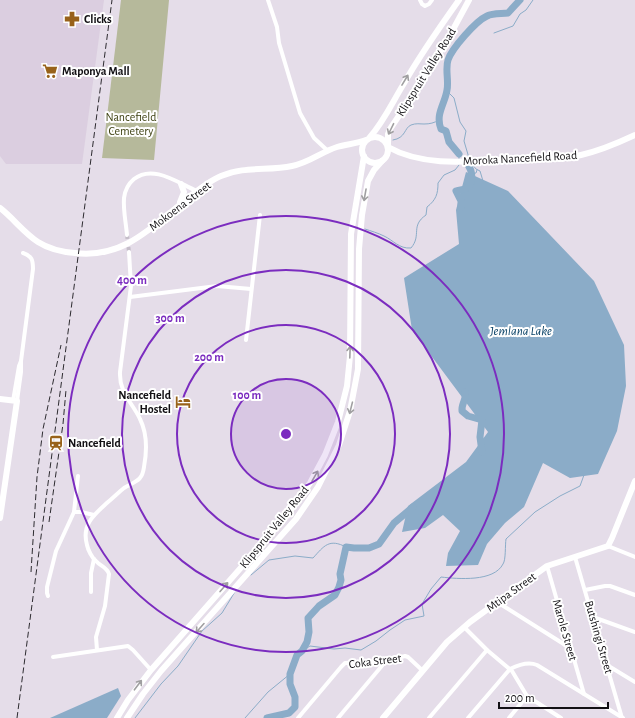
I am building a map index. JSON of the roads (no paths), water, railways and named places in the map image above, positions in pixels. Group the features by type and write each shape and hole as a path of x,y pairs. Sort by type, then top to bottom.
{"main road":[{"name":"Klipspruit Valley Road","path":"368,139 385,117 402,85 428,43 459,0"},
{"name":"Klipspruit Valley Road","path":"388,146 388,134 390,129 437,57 469,0"},
{"name":"Moroka Nancefield Road","path":"388,146 402,154 438,161 558,158 581,155 621,142 635,135"},
{"path":"349,145 359,149 363,155 372,163 379,163 388,155 388,146 382,138 378,137 368,139 362,146 363,155"},
{"name":"Mokoena Street","path":"0,208 38,242 68,253 86,254 106,252 133,241 197,191 212,181 230,173 248,169 292,166 311,160 328,151 368,139"},
{"name":"Moroka Nancefield Road","path":"383,160 402,154"},
{"name":"Klipspruit Valley Road","path":"117,718 128,700 151,670 288,514 310,483 331,442 343,405 349,372 351,234 363,155"},
{"name":"Klipspruit Valley Road","path":"127,718 143,694 162,671 296,519 318,487 334,458 349,417 357,375 359,352 359,249 362,215 368,181 371,173 383,160"},
{"path":"175,208 184,194 181,184"},
{"name":"Mokoena Street","path":"0,203 34,235 52,247"},
{"path":"0,399 15,401"},
{"path":"0,492 15,401"},
{"path":"0,518 15,401"},
{"path":"608,546 635,481"},
{"name":"Mtipa Street","path":"383,718 447,642 464,627 546,566 608,546"}],"street":[{"path":"268,0 277,27 279,43 300,113 314,138 328,151"},
{"path":"420,0 425,6 432,0"},
{"path":"127,235 124,196 127,186 140,175 150,173 160,175 197,191"},
{"path":"246,340 260,215"},
{"path":"97,650 96,637 106,606 109,574 107,570 94,559 88,549 86,540 89,521 124,488 138,481 144,467 146,436 144,428 121,387 120,372 132,276 130,252"},
{"path":"15,401 21,372 21,361 33,269 32,257 24,253"},
{"path":"130,297 217,286 252,288"},
{"path":"48,596 47,587 56,551 74,512 78,476"},
{"path":"74,512 94,515"},
{"path":"608,546 635,557"},
{"name":"Butshingi Street","path":"576,557 622,718"},
{"path":"91,592 91,573 94,559"},
{"name":"Marole Street","path":"546,566 584,695"},
{"path":"585,590 610,586 635,595"},
{"path":"497,602 571,648"},
{"path":"593,617 635,632"},
{"path":"464,627 487,650 510,669 527,696 561,718"},
{"path":"53,657 125,646 130,647 151,670"},
{"path":"429,718 487,650"},
{"name":"Coka Street","path":"298,718 345,663 386,661 407,657 423,671"},
{"path":"338,718 386,661"},
{"path":"468,718 510,669 528,663 534,664 622,718"},
{"path":"607,665 635,682"},
{"path":"509,718 527,696"}],"water":[{"name":"Jemlana Lake","path":"466,172 508,191 594,281 624,345 626,386 617,431 598,474 570,478 543,463 524,507 505,523 487,544 478,565 446,566 448,553 460,531 443,515 425,528 402,532 408,506 466,462 488,432 412,330 404,278 459,244 456,210"},
{"path":"118,688 121,696 107,718 50,718"}],"waterway":[{"path":"459,154 449,142 446,131 441,129 439,124 440,114 446,95 448,60 459,42 477,23 489,15 508,13 520,0"},
{"path":"494,33 513,26 520,14 526,10 533,0"},
{"path":"447,91 454,98 460,122 466,131 464,141 469,158"},
{"path":"393,140 403,135 407,128 411,125 430,124 439,120"},
{"path":"443,129 445,137 449,142"},
{"path":"459,154 459,160"},
{"path":"472,164 480,171 483,181"},
{"path":"365,229 384,236 400,246 411,248 416,239 418,223 426,215 427,207 433,202 436,196 438,183 444,175 455,170 459,165"},
{"path":"461,207 461,201 456,191 465,189 470,185 472,176 468,165"},
{"path":"471,174 476,173 477,170"},
{"path":"465,392 462,411 468,416 482,420 480,437 482,452"},
{"path":"302,651 310,646 361,650 405,620 424,616 422,604 431,589 441,577 466,579 484,577 492,574 498,570 504,562 506,539 535,512 560,496 580,486 584,475"},
{"path":"267,718 289,713 295,707 295,697 290,684 290,674 297,655 302,651 307,642 309,632 308,618 319,606 335,595 339,587 341,580 340,574 346,547 369,548 379,544 394,523 413,507"},
{"path":"251,575 269,560 295,556 313,558 324,547 331,543 340,544 346,547"},
{"path":"135,718 161,684 178,666 202,631 222,613 236,590"},
{"path":"245,718 268,692 290,674"}],"tunnel":[{"path":"127,235 129,252"}],"railway":[{"path":"17,718 112,0"},
{"path":"31,572 37,477 43,429 61,345"},
{"path":"49,522 63,424 66,390"}],"place":[{"name":"Clicks","path":"72,19"},
{"name":"Maponya Mall","path":"50,71"},
{"name":"Nancefield Hostel","path":"183,402"},
{"name":"Nancefield","path":"56,443"}],"park label":[{"name":"Nancefield Cemetery","path":"131,124"}]}
